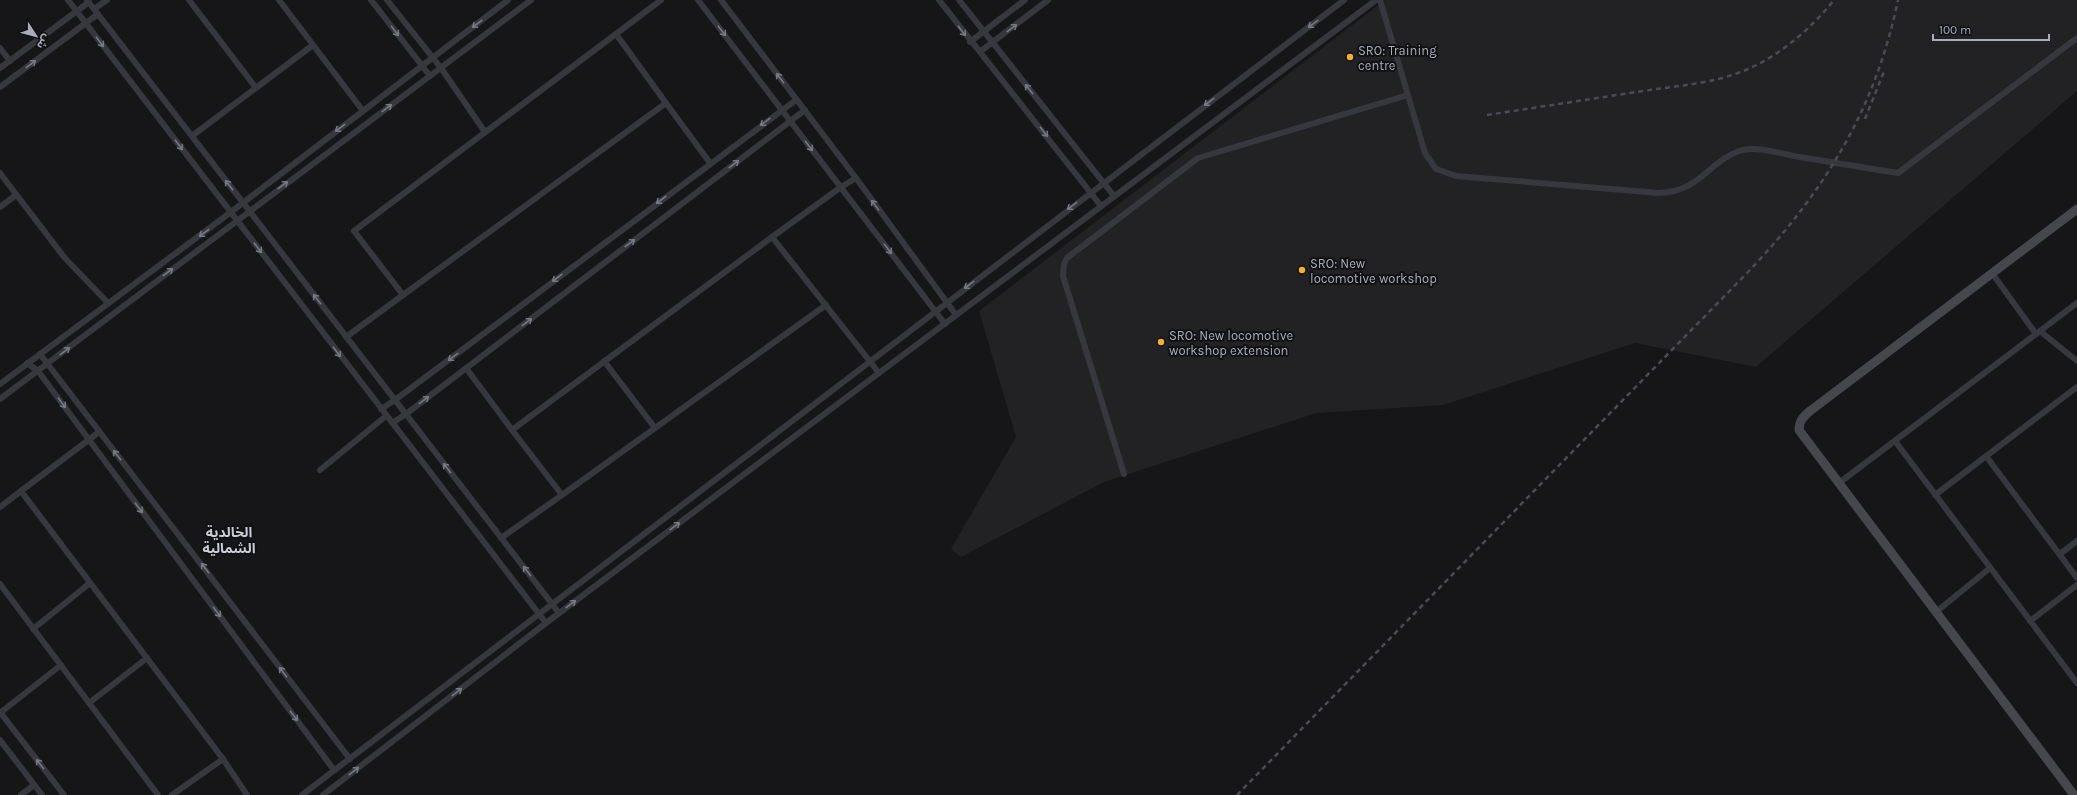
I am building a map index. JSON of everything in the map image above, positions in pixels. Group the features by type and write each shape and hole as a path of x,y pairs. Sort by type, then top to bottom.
{"street":[{"path":"68,0 546,623"},
{"path":"0,87 85,23 107,0"},
{"path":"189,0 256,88"},
{"path":"279,0 363,111"},
{"path":"371,0 430,76"},
{"path":"387,0 441,68 485,132"},
{"path":"0,384 231,212 508,0"},
{"path":"0,400 531,0"},
{"path":"403,295 354,231 661,0"},
{"path":"698,0 944,324"},
{"path":"721,0 856,178 956,315"},
{"path":"938,0 970,42 981,51 1102,206"},
{"path":"959,0 1114,196"},
{"path":"970,42 1025,0"},
{"path":"981,51 1048,0"},
{"path":"302,795 1344,0"},
{"path":"323,795 559,613 1376,0"},
{"path":"1380,0 1428,159 1436,169 1456,176 1668,193 1688,186 1725,158 1745,150 1842,163 1898,173 2077,38"},
{"path":"0,68 88,1 559,613"},
{"path":"616,34 710,163"},
{"path":"192,136 314,45"},
{"path":"0,48 10,61"},
{"path":"1124,474 1063,276 1064,264 1067,258 1198,158 1408,95"},
{"path":"381,409 781,109 796,100"},
{"path":"346,337 666,103"},
{"path":"392,423 406,414 805,110"},
{"path":"0,173 64,257 108,303"},
{"path":"512,430 772,237 841,187 856,178"},
{"path":"0,207 16,195"},
{"path":"2074,795 1799,430 1802,419 2077,209"},
{"path":"772,237 879,373"},
{"path":"1992,273 2038,333 2077,361"},
{"path":"1839,483 2077,303"},
{"path":"501,538 826,305"},
{"path":"40,354 350,758"},
{"path":"604,362 655,428"},
{"path":"27,363 38,371 334,770"},
{"path":"466,368 562,495"},
{"path":"1935,495 2077,388"},
{"path":"320,470 386,416"},
{"path":"0,507 99,432"},
{"path":"1895,441 2077,684"},
{"path":"1986,456 2077,578"},
{"path":"21,491 223,759 247,795"},
{"path":"2060,554 2077,541"},
{"path":"1936,612 1990,568"},
{"path":"33,629 90,583"},
{"path":"0,584 158,795"},
{"path":"2030,621 2077,585"},
{"path":"89,703 147,658"},
{"path":"61,665 0,713 64,795"},
{"path":"0,740 42,795"},
{"path":"172,795 223,759"},
{"path":"21,795 34,785"}],"shaded area":[{"path":"1385,0 2077,0 2077,91 1756,367 1635,343 1443,405 1316,413 1104,482 961,557 951,549 1016,437 979,311"}],"railway":[{"path":"1487,115 1691,84 1727,77 1752,67 1791,43 1803,33 1834,0"},
{"path":"1237,795 1776,242 1801,211 1823,179 1843,147 1861,113 1876,78 1888,40 1898,0"},
{"path":"1865,119 1885,69"}],"place":[{"name":"SRO: Training centre","path":"1350,57"},
{"name":"SRO: New locomotive workshop","path":"1302,270"},
{"name":"SRO: New locomotive workshop extension","path":"1161,342"}],"district":[{"name":"الخالدية الشمالية","path":"229,540"}]}
